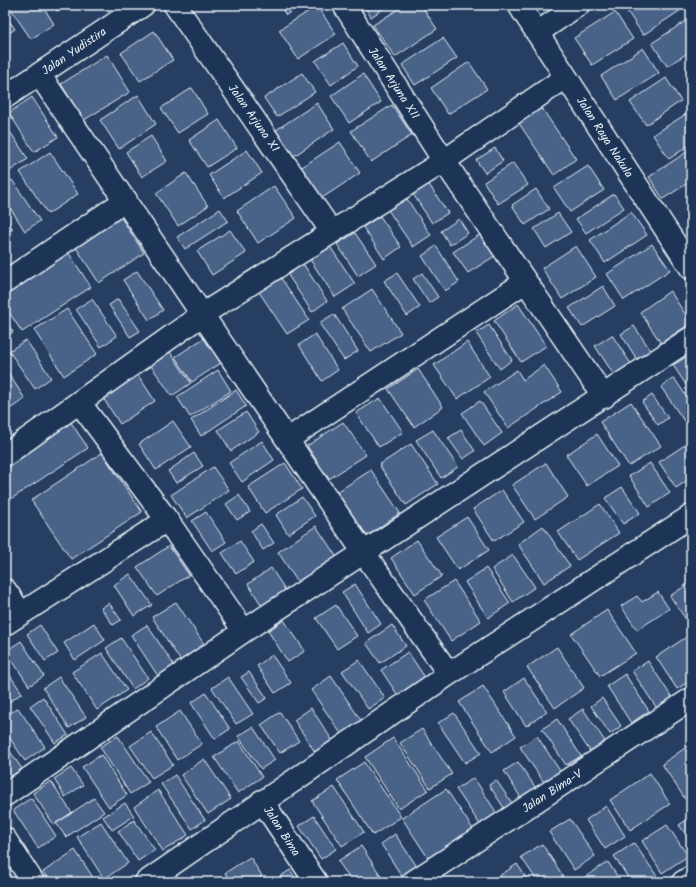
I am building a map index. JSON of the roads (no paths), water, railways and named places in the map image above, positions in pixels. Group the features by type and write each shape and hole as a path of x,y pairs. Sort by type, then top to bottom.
{"street":[{"name":"Jalan Yudistira","path":"5,96 143,5"},
{"name":"Jalan Arjuna XI","path":"175,5 332,232"},
{"name":"Jalan Arjuna XII","path":"344,5 444,161 604,397"},
{"name":"Jalan Raya Nakula","path":"519,5 691,268"},
{"path":"537,33 578,5"},
{"path":"39,74 204,314 364,552 449,674"},
{"path":"5,455 204,314 444,161 566,77"},
{"path":"5,282 126,200"},
{"path":"288,439 525,282"},
{"path":"5,795 244,631 604,397 691,338"},
{"path":"79,402 167,520 244,631"},
{"path":"5,590 13,619 167,520"},
{"path":"146,882 262,800 449,674 688,526"},
{"name":"Jalan Bima-V","path":"413,882 691,699"},
{"name":"Jalan Bima","path":"262,800 316,882"},
{"path":"5,839 33,882"},
{"path":"683,882 691,877"}]}
